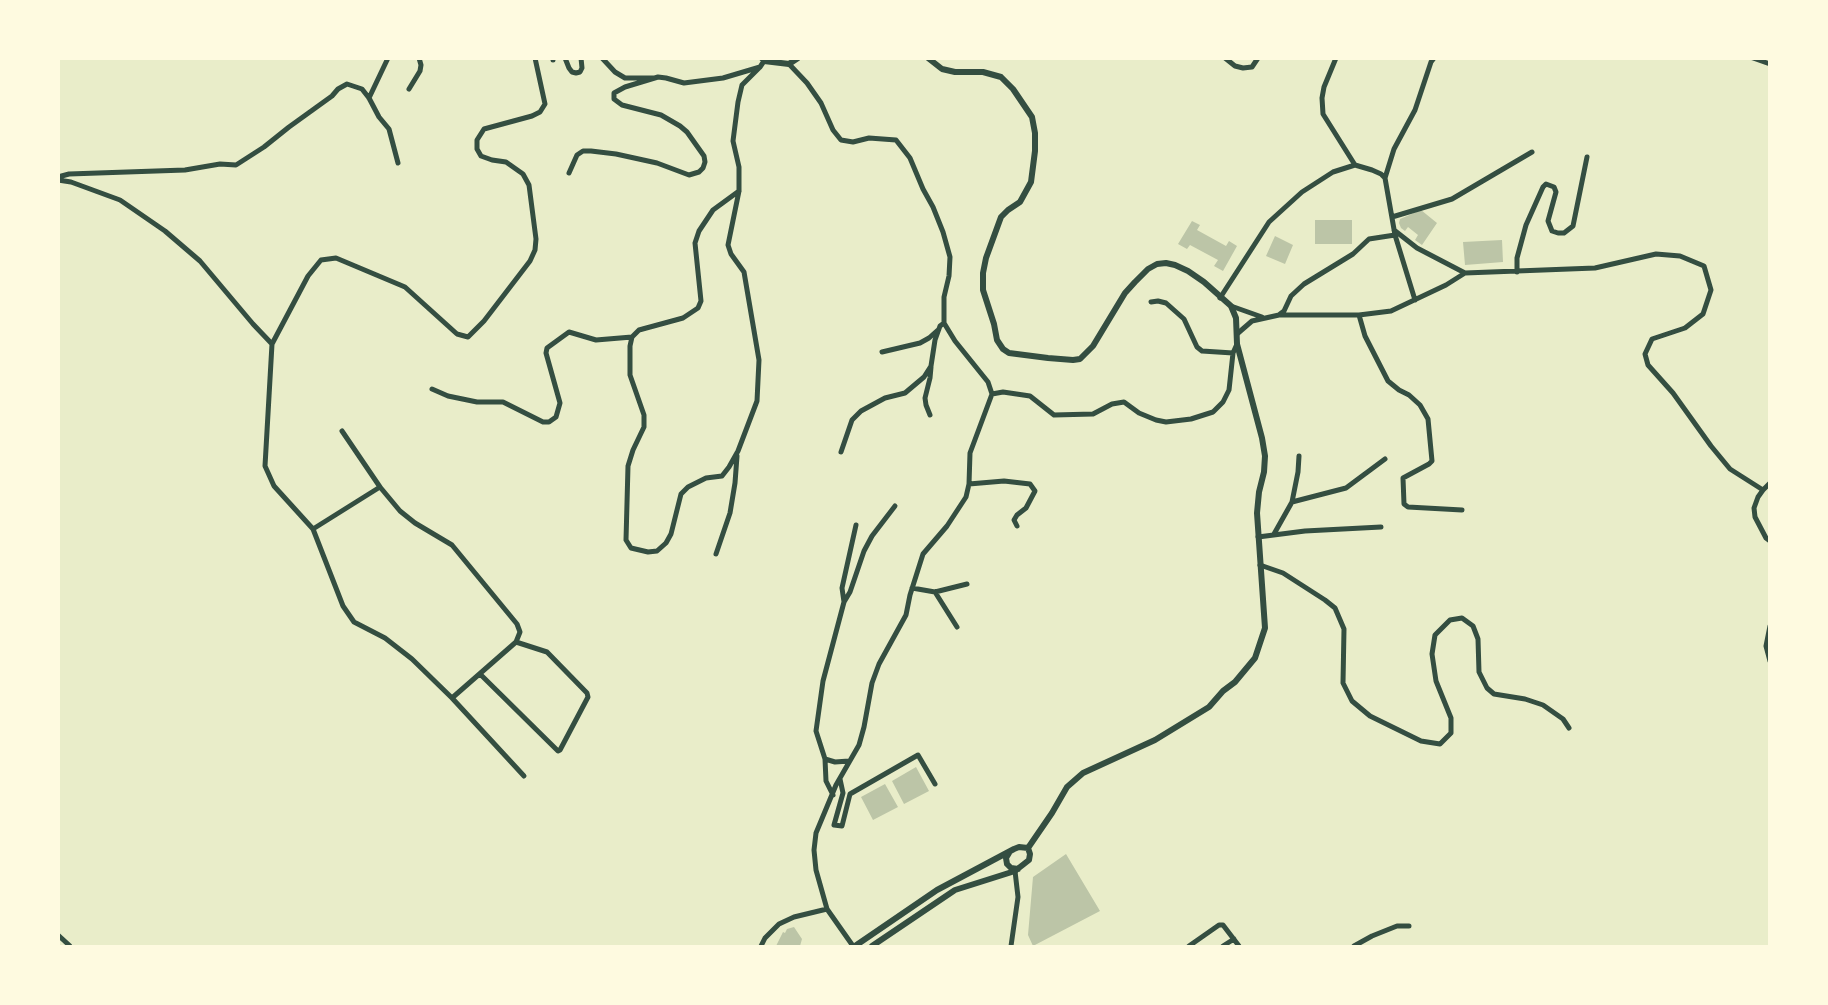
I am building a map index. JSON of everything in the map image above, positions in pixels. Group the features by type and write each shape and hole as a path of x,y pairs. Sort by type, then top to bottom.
{"street":[{"path":"369,98 388,58"},
{"path":"409,89 420,70 419,58"},
{"path":"524,776 452,698 412,659 385,638 354,622 343,606 313,529 274,486 265,466 272,344 308,276 321,260 336,258 405,287 457,334 468,337 530,261 535,250 536,239 529,185 523,174 506,162 481,156 477,149 477,140 484,129 540,112 544,104 535,58"},
{"path":"565,58 568,68 576,73 582,68 581,58"},
{"path":"602,58 615,72 625,78 658,77 684,83 723,78 759,67"},
{"path":"789,64 798,58"},
{"path":"928,58 942,69 955,72 983,72 1001,77 1014,89 1032,117 1035,151 1031,182 1020,202 1001,217 983,273 983,290 997,340 1003,349 1010,353 1048,358 1080,359 1101,335 1125,293 1148,269 1156,264 1166,263 1188,271 1230,306 1264,317"},
{"path":"1225,58 1235,66 1244,68 1252,67 1258,58"},
{"path":"1336,58 1324,87 1323,114 1355,165"},
{"path":"1415,300 1395,232 1385,178 1394,149 1415,110 1434,58"},
{"path":"1753,58 1770,64"},
{"path":"739,191 713,210 699,231 695,243 701,301 698,308 683,318 639,330 632,337 630,375 644,415 644,428 628,466 626,540 631,548 648,552 657,551 666,543 671,534 681,494 688,487 706,478 722,476 729,468 757,401 759,360 744,272 731,254 728,245 739,191 739,167 733,141 738,102 742,85 759,67 763,59 789,64 807,83 821,103 832,130 841,140 854,142 869,138 896,141 910,158 933,207 950,257 942,325 935,340 925,398 930,415"},
{"path":"569,173 577,155 583,151 616,154 657,163 689,175 703,168 704,156 680,126 661,115 622,105 614,99 614,93 617,90 658,77"},
{"path":"58,178 69,174 185,170 220,164 236,165 264,147 347,84 362,89 369,98 379,117 389,129 398,163"},
{"path":"1392,217 1452,199 1532,152"},
{"path":"1517,272 1517,258 1526,225 1546,184 1554,187 1556,192 1548,221 1552,231 1564,233 1573,226 1587,157"},
{"path":"1220,298 1269,222 1302,192 1333,172 1355,165 1372,170 1385,178"},
{"path":"58,178 120,200 165,231 200,261 272,344"},
{"path":"1395,232 1417,248 1465,273 1596,268 1656,254 1680,256 1704,266 1711,291 1702,314 1685,328 1652,339 1645,354 1648,365 1673,393 1730,469 1763,490"},
{"path":"1279,315 1284,311 1291,296 1304,284 1353,254 1369,239 1395,232"},
{"path":"1236,334 1252,321 1264,317 1359,315 1391,311 1446,285 1465,273"},
{"path":"1151,302 1166,303 1184,319 1197,347 1202,351 1233,353"},
{"path":"1028,848 1067,787 1083,773 1155,740 1209,707 1223,691 1235,682 1255,658 1265,628 1257,513 1265,456 1237,344 1236,318 1230,306"},
{"path":"1359,315 1365,336 1388,381 1420,405 1428,419 1432,461 1429,465 1403,478 1404,504 1408,507 1462,510"},
{"path":"882,352 920,343 929,338 942,325"},
{"path":"942,325 988,382 992,394 970,453 969,484 966,497 947,526 923,554 906,615 875,674 859,745 836,785 816,833 814,850 816,870 827,909 854,946 937,890 1019,847 1028,848"},
{"path":"432,389 448,396 477,402 503,402 543,422 549,422 556,417 560,403 546,353 547,348 569,332 596,340 632,337"},
{"path":"992,394 1003,392 1030,396 1054,415 1093,414 1112,404 1124,402 1139,413 1156,420 1182,421 1213,412 1223,402 1229,390 1233,353 1237,344"},
{"path":"842,452 852,420 861,411 885,398 905,393 924,377 931,366"},
{"path":"342,431 400,512 452,545 517,624 520,632 516,642 452,698"},
{"path":"716,554 730,513 738,451"},
{"path":"1274,534 1292,502 1299,456"},
{"path":"1292,502 1346,488 1384,459"},
{"path":"969,484 1004,481 1030,484 1035,491 1026,508 1014,520 1017,526"},
{"path":"1770,483 1758,497 1754,507 1755,516 1766,538 1770,541"},
{"path":"313,529 380,487"},
{"path":"833,795 826,781 825,759 816,731 823,681 844,602 850,592 864,551 872,536 896,506"},
{"path":"844,602 842,588 856,525"},
{"path":"1258,537 1305,531 1382,527"},
{"path":"1260,565 1283,573 1335,608 1344,628 1343,683 1353,700 1370,716 1420,741 1440,744 1451,733 1451,718 1436,681 1432,654 1435,635 1450,620 1462,618 1473,626 1478,639 1479,672 1487,688 1494,694 1544,705 1563,719 1569,728"},
{"path":"912,588 935,592 967,584"},
{"path":"935,592 957,627"},
{"path":"1770,626 1766,646 1770,661"},
{"path":"480,674 558,751 561,750 588,698 587,693 546,652 516,642"},
{"path":"840,779 843,793 834,825 842,826 850,794 918,755 935,784"},
{"path":"825,759 835,762 849,761"},
{"path":"872,946 955,890 1018,870 1029,860 1028,848"},
{"path":"1009,852 1006,858 1007,864 1018,870"},
{"path":"1011,946 1018,897 1018,870"},
{"path":"761,946 765,938 779,924 794,917 827,909"},
{"path":"1189,946 1219,925 1223,925 1239,946"},
{"path":"1354,946 1397,926 1409,926"},
{"path":"58,935 70,946"},
{"path":"1223,946 1234,939"}],"building":[{"path":"1421,210 1437,223 1422,245 1415,240 1418,235 1408,227 1405,231 1399,223 1400,219"},
{"path":"1315,220 1352,220 1352,244 1315,244"},
{"path":"1192,221 1200,225 1197,230 1226,246 1229,241 1237,246 1223,271 1214,266 1218,260 1190,245 1187,249 1178,244"},
{"path":"1275,236 1293,245 1285,264 1266,256"},
{"path":"1502,240 1503,262 1465,265 1463,242"},
{"path":"916,767 929,791 904,804 892,781"},
{"path":"885,784 898,807 873,820 861,797"},
{"path":"1066,854 1100,911 1033,946 1028,935 1033,877"},
{"path":"794,927 802,939 800,946 776,946 783,932"}]}
